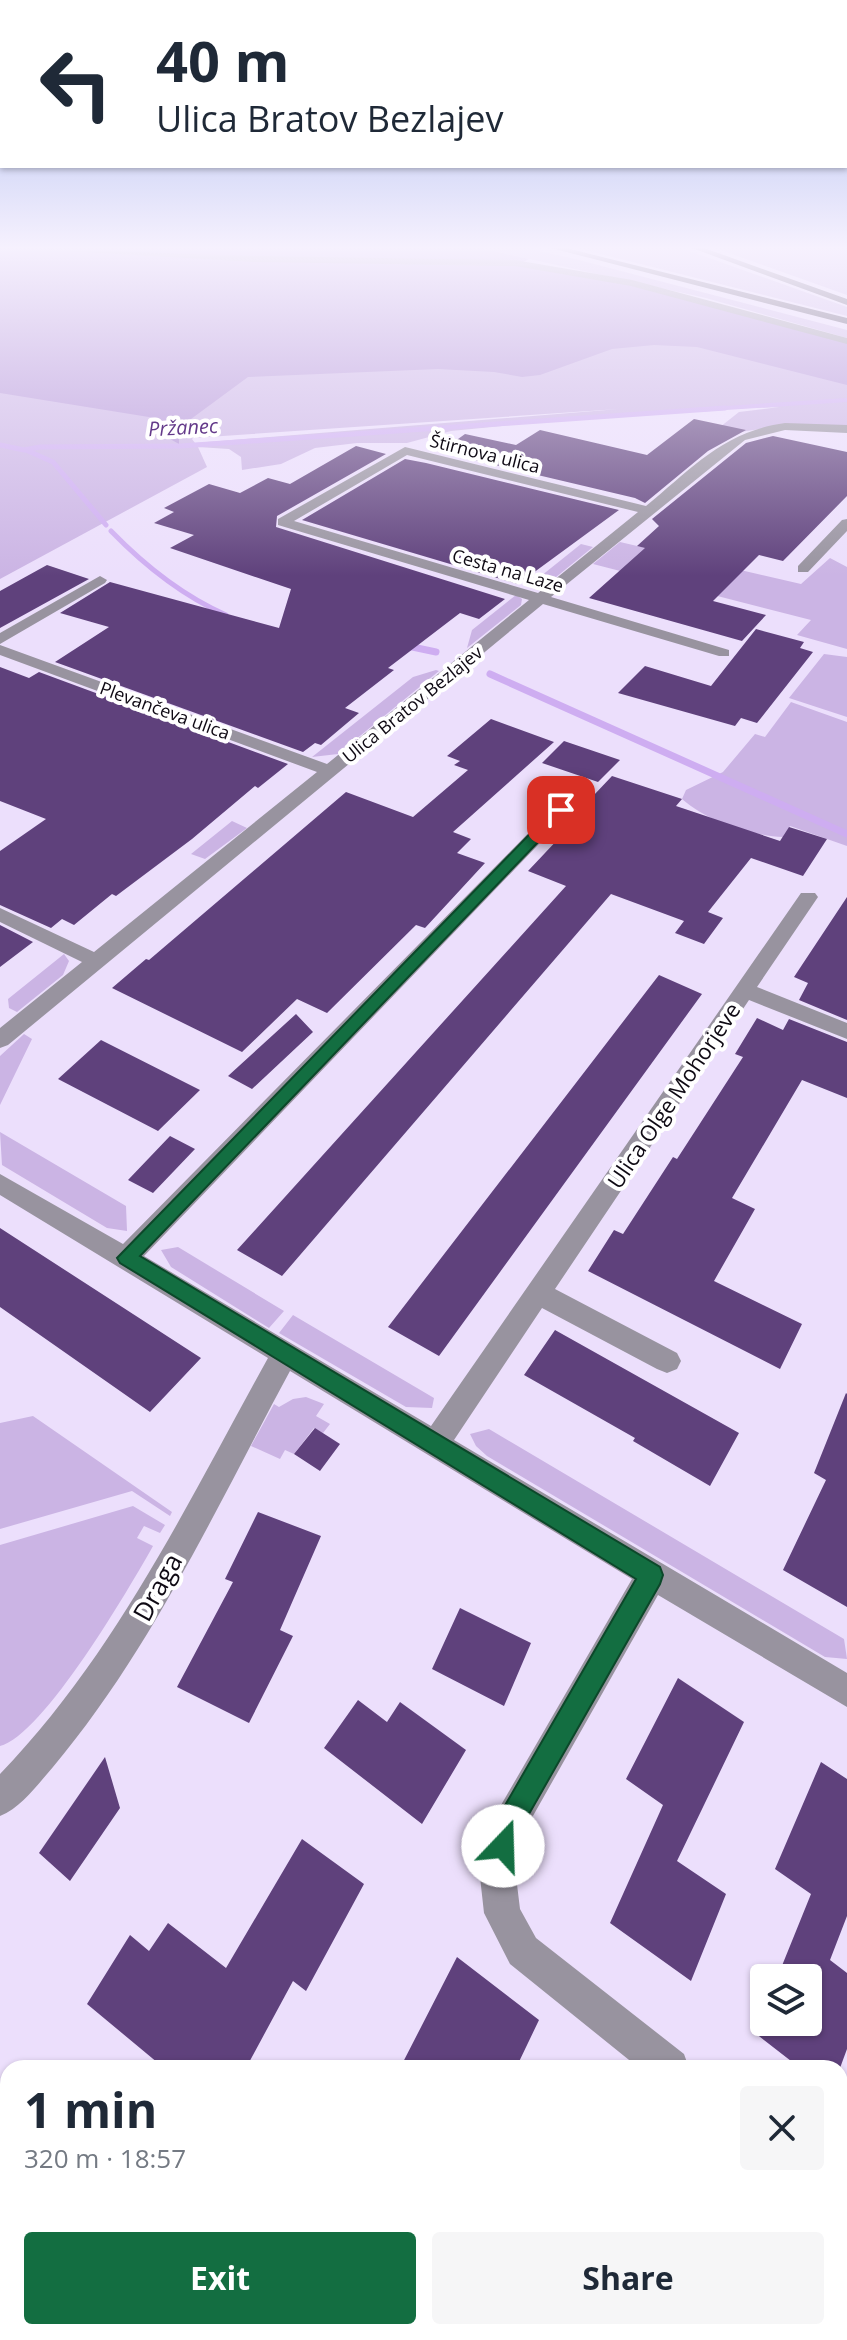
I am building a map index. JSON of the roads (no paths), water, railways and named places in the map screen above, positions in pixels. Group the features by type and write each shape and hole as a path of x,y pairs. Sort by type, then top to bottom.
{"street":[{"name":"Ulica Bratov Bezlajev","path":"0,1040 647,510 746,435 776,428 847,429"},
{"name":"Štirnova ulica","path":"283,522 405,451 647,510"},
{"name":"Cesta na Laze","path":"283,522 724,653"},
{"path":"803,569 847,523"},
{"path":"0,639 100,580"},
{"name":"Plevančeva ulica","path":"0,650 331,771"},
{"path":"126,1258 575,796"},
{"name":"Ulica Olge Mohorjeve","path":"435,1444 808,897"},
{"path":"0,914 96,961"},
{"path":"744,990 847,1031"},
{"path":"0,1183 847,1691"},
{"path":"538,1293 667,1361"},
{"name":"Draga","path":"0,1799 48,1750 128,1639 285,1354"},
{"path":"652,1575 509,1824 497,1868 502,1913 523,1951 652,2060"}],"waterway":[{"name":"Pržanec","path":"703,410 847,400"},
{"name":"Pržanec","path":"703,410 725,408"},
{"name":"Pržanec","path":"696,410 703,410"},
{"name":"Pržanec","path":"0,445 24,450 40,447 181,446 703,410"},
{"path":"28,451 53,462 106,525"},
{"path":"111,531 164,579 226,615"},
{"path":"403,645 436,652"},
{"path":"490,674 847,834"}]}
